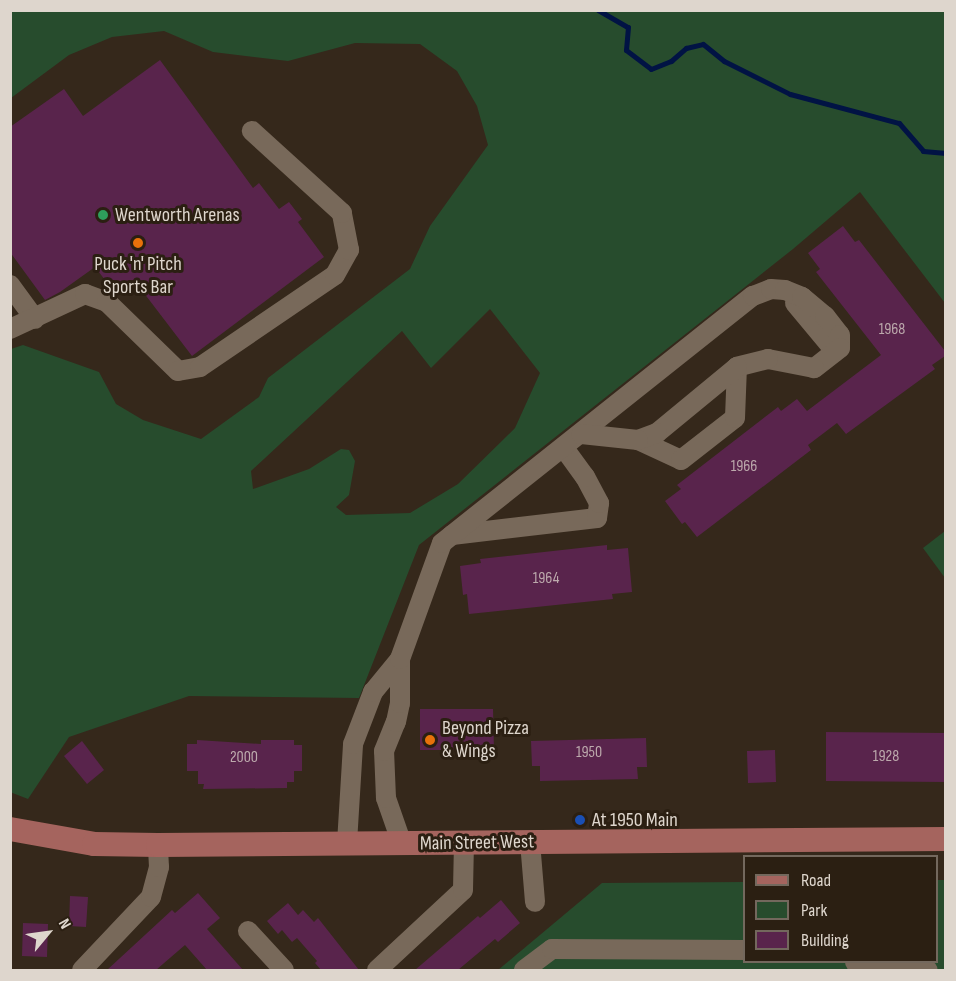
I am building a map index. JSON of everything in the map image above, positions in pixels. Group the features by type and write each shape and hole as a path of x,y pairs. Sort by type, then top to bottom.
{"main road":[{"name":"Main Street West","path":"10,829 94,844 158,845 945,838"}],"lane":[{"path":"10,329 86,294 107,302 178,371 200,367 335,275 349,250 342,213 252,131"},
{"path":"10,285 35,319"},
{"path":"347,843 353,744 373,692 400,659 442,543 753,296 771,289 784,290 802,297 825,316 840,335 840,348 814,368 768,359 737,367 657,433 638,440"},
{"path":"784,290 830,345"},
{"path":"581,434 638,440 681,460 735,418 737,367"},
{"path":"452,535 597,518 599,503 585,477 564,448"},
{"path":"527,526 542,517 584,509"},
{"path":"400,659 400,703 396,722 384,751 386,798 402,844"},
{"path":"377,970 463,890 464,842"},
{"path":"530,842 535,903"},
{"path":"82,970 151,897 159,867 158,845"},
{"path":"248,931 284,970"},
{"path":"524,970 552,949 743,950"},
{"path":"864,963 928,970"}],"green space":[{"path":"11,10 945,11 945,303 860,192 793,249 419,545 359,698 189,696 69,737 28,799 10,792 11,349 23,345 99,372 116,404 143,420 201,439 259,397 268,378 410,269 430,226 488,145 477,106 457,71 420,44 355,43 288,61 213,52 164,31 112,37 69,55 11,98","holes":["490,309 540,373 515,428 458,484 410,513 346,515 336,507 349,495 355,461 349,450 341,449 309,469 253,489 251,471 402,331 431,368"]},
{"path":"945,531 945,578 923,548"},
{"path":"938,880 945,880 945,970 498,970 602,883 743,882 743,963 938,963"}],"building":[{"name":"Wentworth Arenas","path":"160,60 253,188 259,183 279,209 289,202 302,219 298,222 324,257 192,356 134,280 115,293 95,267 45,300 10,252 10,127 64,89 83,116"},
{"path":"843,226 855,242 859,240 945,351 945,356 932,365 935,369 846,434 837,423 808,445 811,450 697,537 685,522 682,524 665,501 681,489 677,485 778,407 781,411 797,399 807,411 881,355 816,272 820,269 808,253"},
{"path":"607,545 607,550 628,548 632,592 612,594 613,599 469,614 467,594 463,595 460,566 481,563 480,559"},
{"path":"420,709 493,709 494,750 420,750"},
{"path":"826,732 945,733 945,782 826,781"},
{"path":"646,738 647,767 637,767 638,779 540,781 540,766 532,766 531,741"},
{"path":"197,740 261,744 261,740 294,740 294,745 302,745 302,771 294,771 294,782 287,782 287,788 203,789 204,784 198,784 198,771 187,771 187,744 197,744"},
{"path":"82,741 104,770 87,784 64,756"},
{"path":"775,750 776,782 748,783 747,751"},
{"path":"198,893 220,918 207,929 243,970 207,970 185,945 156,970 107,970 172,910 175,913"},
{"path":"70,896 88,897 86,927 69,926"},
{"path":"501,900 520,923 498,942 495,939 458,970 415,970 478,916 480,918"},
{"path":"288,903 298,915 303,910 314,922 318,918 359,970 321,970 315,963 317,961 297,938 292,942 282,930 278,934 267,921"},
{"path":"23,923 48,924 47,957 22,956"}],"waterway":[{"path":"598,10 628,27 626,50 651,69 671,61 686,48 703,44 724,61 790,94 899,123 923,151 946,153"}],"place":[{"name":"Wentworth Arenas","path":"103,215"},
{"name":"Puck 'n' Pitch Sports Bar","path":"138,243"},
{"name":"Beyond Pizza & Wings","path":"430,740"},
{"name":"At 1950 Main","path":"580,820"}]}
